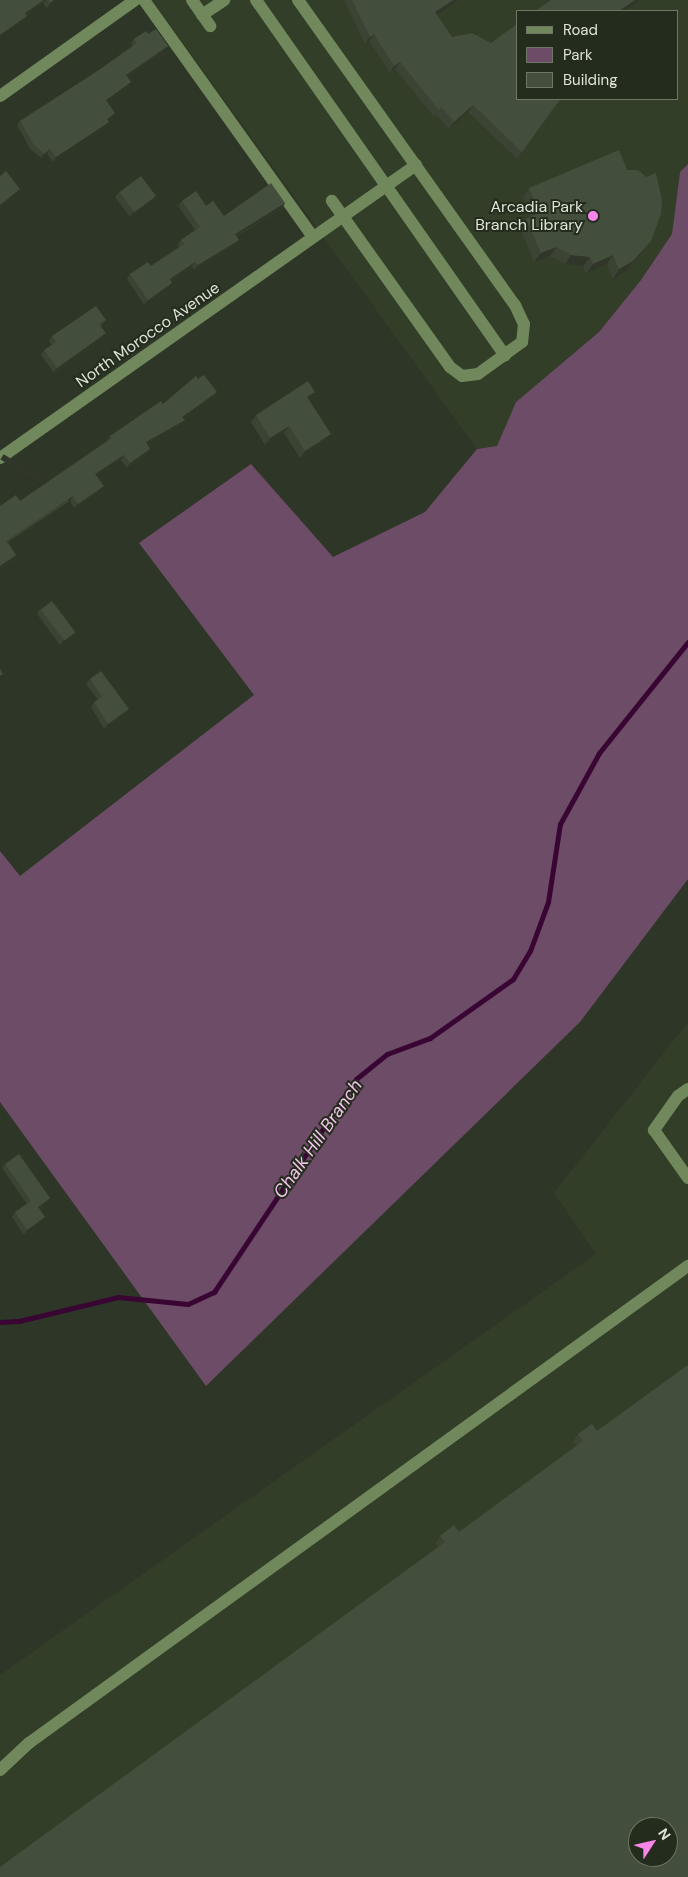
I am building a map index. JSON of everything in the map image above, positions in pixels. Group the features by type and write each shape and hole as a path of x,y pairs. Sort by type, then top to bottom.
{"street":[{"path":"0,96 135,0"},
{"path":"144,0 313,237"},
{"path":"192,0 210,26"},
{"path":"202,15 224,0"},
{"path":"256,0 505,355"},
{"path":"298,0 515,305 524,324 522,342 478,374 462,376 450,367 332,200"},
{"name":"North Morocco Avenue","path":"0,458 416,165"},
{"path":"688,1089 678,1096 654,1130 688,1178"},
{"path":"0,1770 29,1743 688,1266"}],"shaded area":[{"path":"152,0 688,0 688,164 680,172 672,234 641,280 599,332 516,402 497,446 477,449"},
{"path":"688,1022 688,1877 0,1877 0,1675 596,1254 554,1193"}],"green space":[{"path":"688,164 688,879 580,1022 206,1386 0,1102 0,851 20,876 254,695 139,543 251,464 333,557 425,512 477,449 497,446 516,402 599,332 641,280 672,234 680,172"}],"building":[{"path":"0,0 44,0 25,13 27,16 0,35"},
{"path":"352,0 453,0 435,12 452,37 472,33 491,43 516,25 516,100 559,100 522,152 473,105 454,122 441,107 439,110 400,62 394,66 374,34 370,37"},
{"path":"551,0 635,0 620,10 536,10"},
{"path":"156,29 168,46 126,75 131,82 106,100 115,113 107,119 109,122 56,157 50,149 44,154 34,145 20,121 137,43 134,39 146,31 148,34"},
{"name":"Arcadia Park Branch Library","path":"619,150 627,170 638,170 646,177 656,173 662,200 661,214 651,241 633,261 619,269 613,255 593,264 590,257 571,255 556,247 541,253 526,219 540,213 529,188"},
{"path":"6,171 20,189 0,205 0,176"},
{"path":"141,176 156,196 134,212 119,192"},
{"path":"271,183 285,203 235,234 239,240 198,265 195,262 170,279 172,283 148,300 130,274 148,262 151,266 184,244 181,240 200,227 182,201 196,191 206,206 213,201 224,216"},
{"path":"96,306 106,320 99,324 106,333 57,368 44,350 56,342 52,336"},
{"path":"204,375 217,392 182,417 185,420 146,442 150,449 130,463 124,455 95,474 104,486 78,504 73,496 6,541 16,555 0,566 0,506 16,495 20,501 112,438 110,436 161,401 163,404 196,376 198,379"},
{"path":"308,381 315,392 307,397 331,434 305,451 289,426 270,438 256,415"},
{"path":"52,601 75,632 64,641 41,609"},
{"path":"101,671 129,709 108,724 94,702 102,697 90,679"},
{"path":"19,1154 50,1198 38,1207 45,1217 27,1230 15,1212 31,1201 5,1164"},
{"path":"688,1365 688,1877 0,1877 0,1867 445,1542 440,1536 454,1525 459,1532 583,1441 578,1434 592,1424 597,1431"}],"waterway":[{"name":"Chalk Hill Branch","path":"0,1322 19,1321 118,1297 188,1304 214,1292 356,1079 387,1054 430,1038 513,979 530,951 548,902 560,824 599,753 688,642"}],"place":[{"name":"Arcadia Park Branch Library","path":"593,216"}]}
